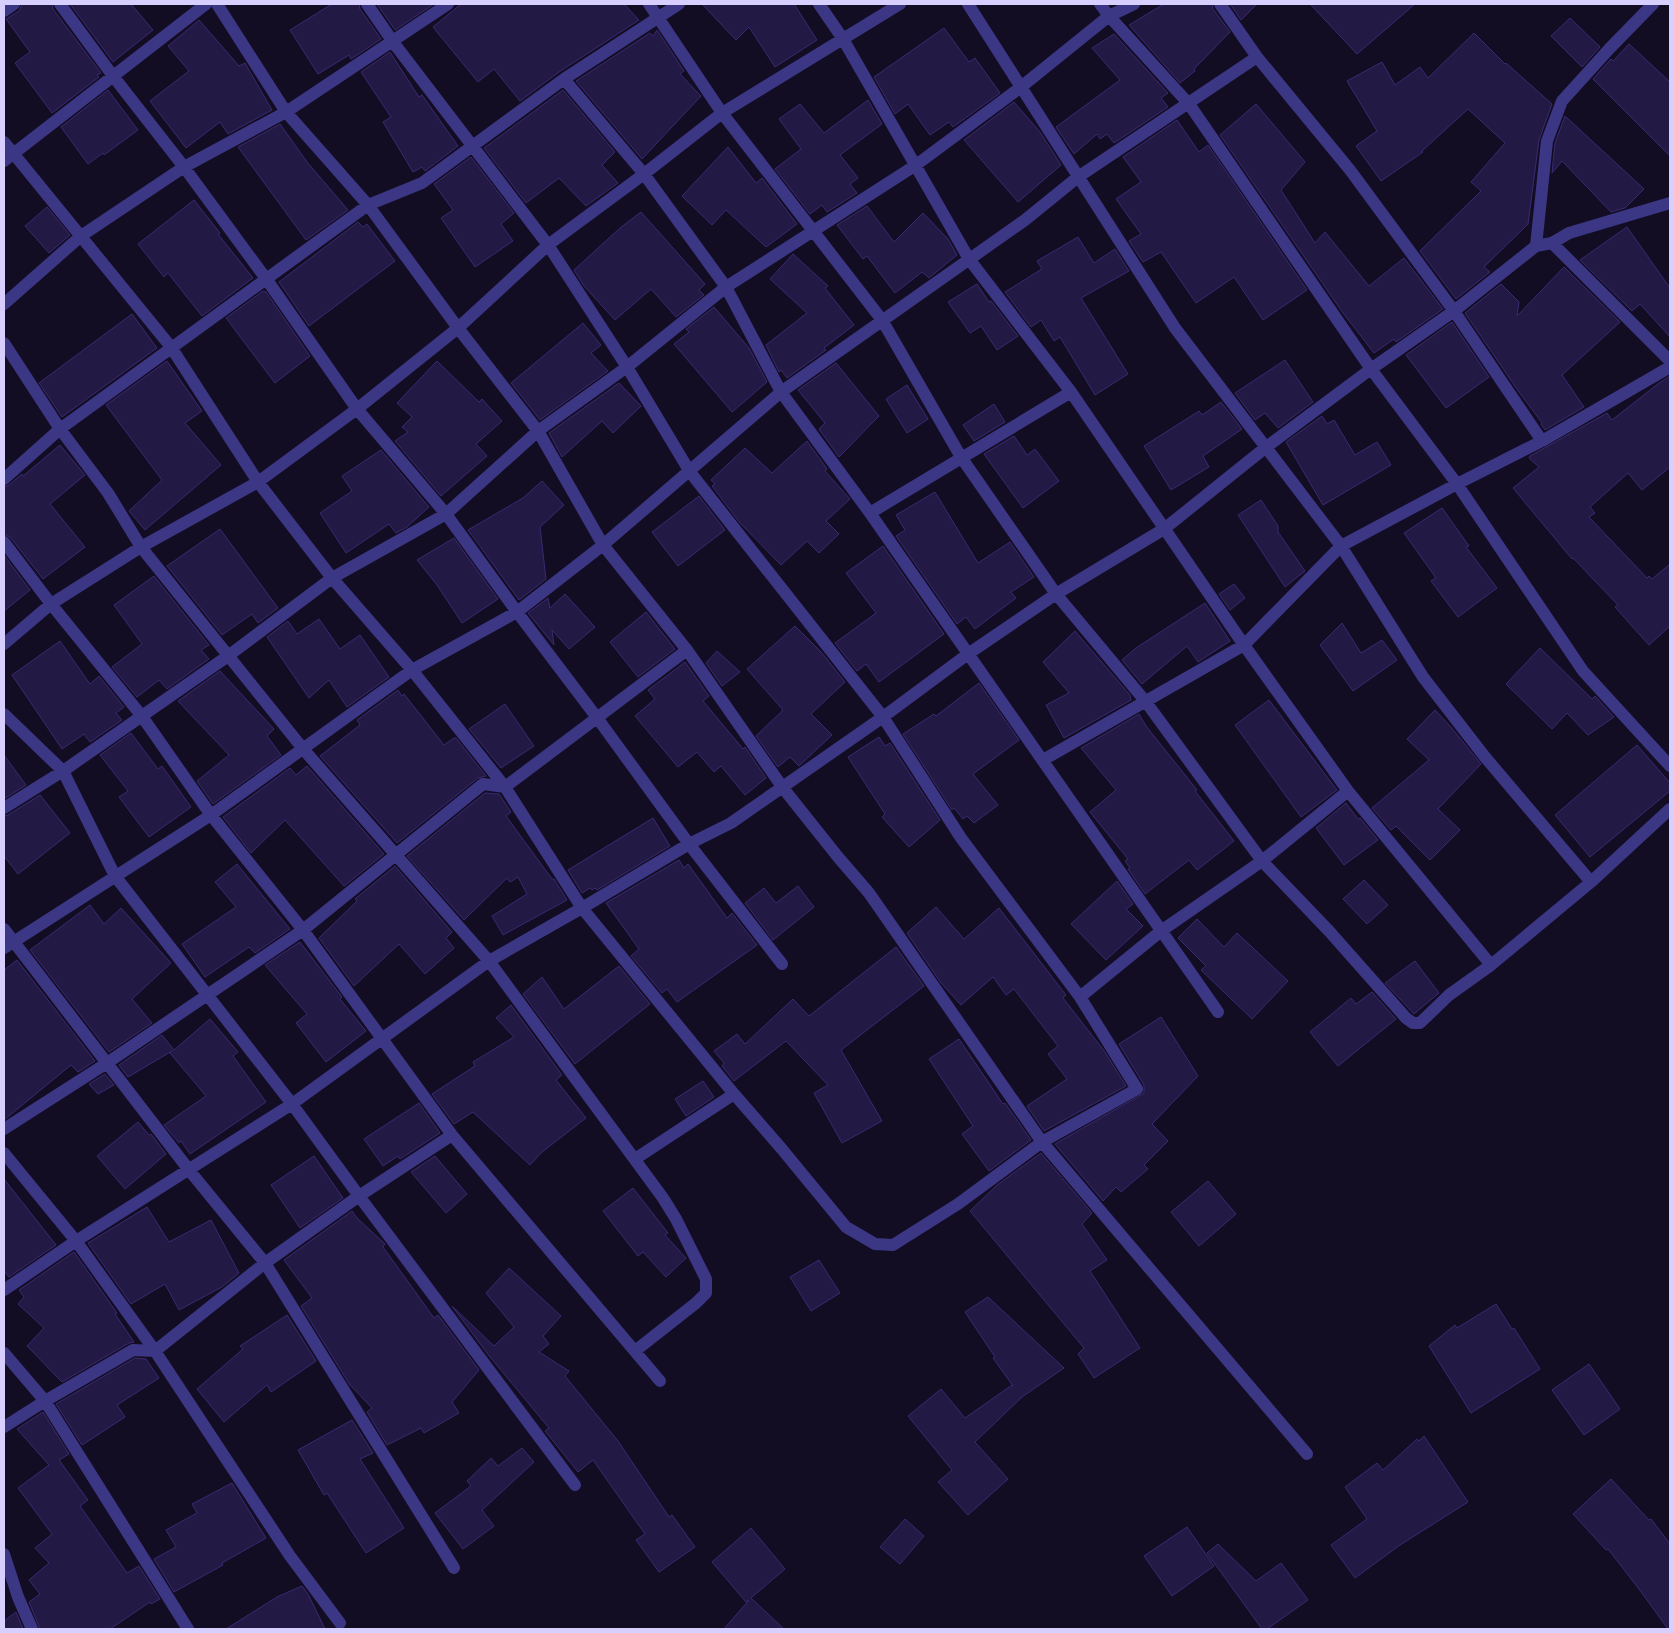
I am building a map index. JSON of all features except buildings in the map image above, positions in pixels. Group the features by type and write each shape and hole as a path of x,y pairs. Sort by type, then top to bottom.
{"street":[{"path":"4,11 14,4"},
{"path":"60,4 267,280 357,409 446,514 689,844 782,964"},
{"path":"8,157 206,4"},
{"path":"217,4 286,112 368,205 458,328 538,431 603,545 687,650 783,788 838,857 870,893 1042,1142 1307,1454"},
{"path":"4,142 8,157 81,236 170,347 258,482 332,578 412,670 505,788 582,908 734,1094 782,1148 846,1226 875,1244 893,1245 958,1204 1042,1142 1137,1089 1080,997 962,838 883,717 690,472 627,367 548,245 393,42 367,4"},
{"path":"4,304 81,236 184,167 286,112 448,4"},
{"path":"649,4 722,113 882,320 961,457 1056,594 1146,702 1262,861 1406,1018 1413,1023 1420,1023 1449,995 1491,965 1591,882 1670,809"},
{"path":"4,479 60,429 170,347 267,280 368,205 422,183 564,79 680,4"},
{"path":"819,4 843,39 969,259 1071,392 1244,645 1348,791 1491,965"},
{"path":"4,644 51,604 141,547 258,482 357,409 458,328 548,245 722,113 900,4"},
{"path":"968,4 1175,328 1341,546 1423,677 1485,758 1591,882"},
{"path":"1100,4 1189,104 1371,369 1456,484 1583,671 1670,766"},
{"path":"4,808 63,771 228,656 332,578 446,514 538,431 627,367 726,287 916,165 1021,87 1109,16 1134,4"},
{"path":"1220,4 1258,58 1350,170 1454,311 1542,441"},
{"path":"1536,246 1548,141 1562,101 1653,4"},
{"path":"9,945 211,815 304,750 412,670 517,612 603,545 781,392 1025,220 1078,176 1258,58"},
{"path":"564,79 644,174 726,287 781,392 870,512 1218,1012"},
{"path":"4,1290 292,1104 489,961 689,844 731,823 883,717 968,654 1056,594 1164,529 1265,448 1371,369 1454,311 1536,246 1552,243 1569,233 1670,203"},
{"path":"1552,243 1670,361"},
{"path":"4,343 60,429 108,493 141,547 304,750 489,961 635,1159 676,1219 706,1280 706,1293 635,1351"},
{"path":"1043,760 1244,645 1341,546 1456,484 1542,441 1670,368"},
{"path":"870,512 1071,392"},
{"path":"4,542 51,604 141,715 211,815 303,930 452,1135 660,1381"},
{"path":"4,1129 107,1063 206,994 303,930 483,784 505,788 687,650"},
{"path":"4,714 63,771 115,876 292,1104 575,1485"},
{"path":"1080,997 1161,931 1262,861 1348,791"},
{"path":"4,929 9,945 107,1063 189,1170 265,1263 454,1568"},
{"path":"635,1159 734,1094"},
{"path":"4,1427 133,1350 155,1351 265,1263 359,1196 452,1135"},
{"path":"4,1153 76,1242 155,1351 290,1556 340,1623"},
{"path":"4,1353 45,1401 188,1629"},
{"path":"4,1554 18,1597 32,1629"}]}
